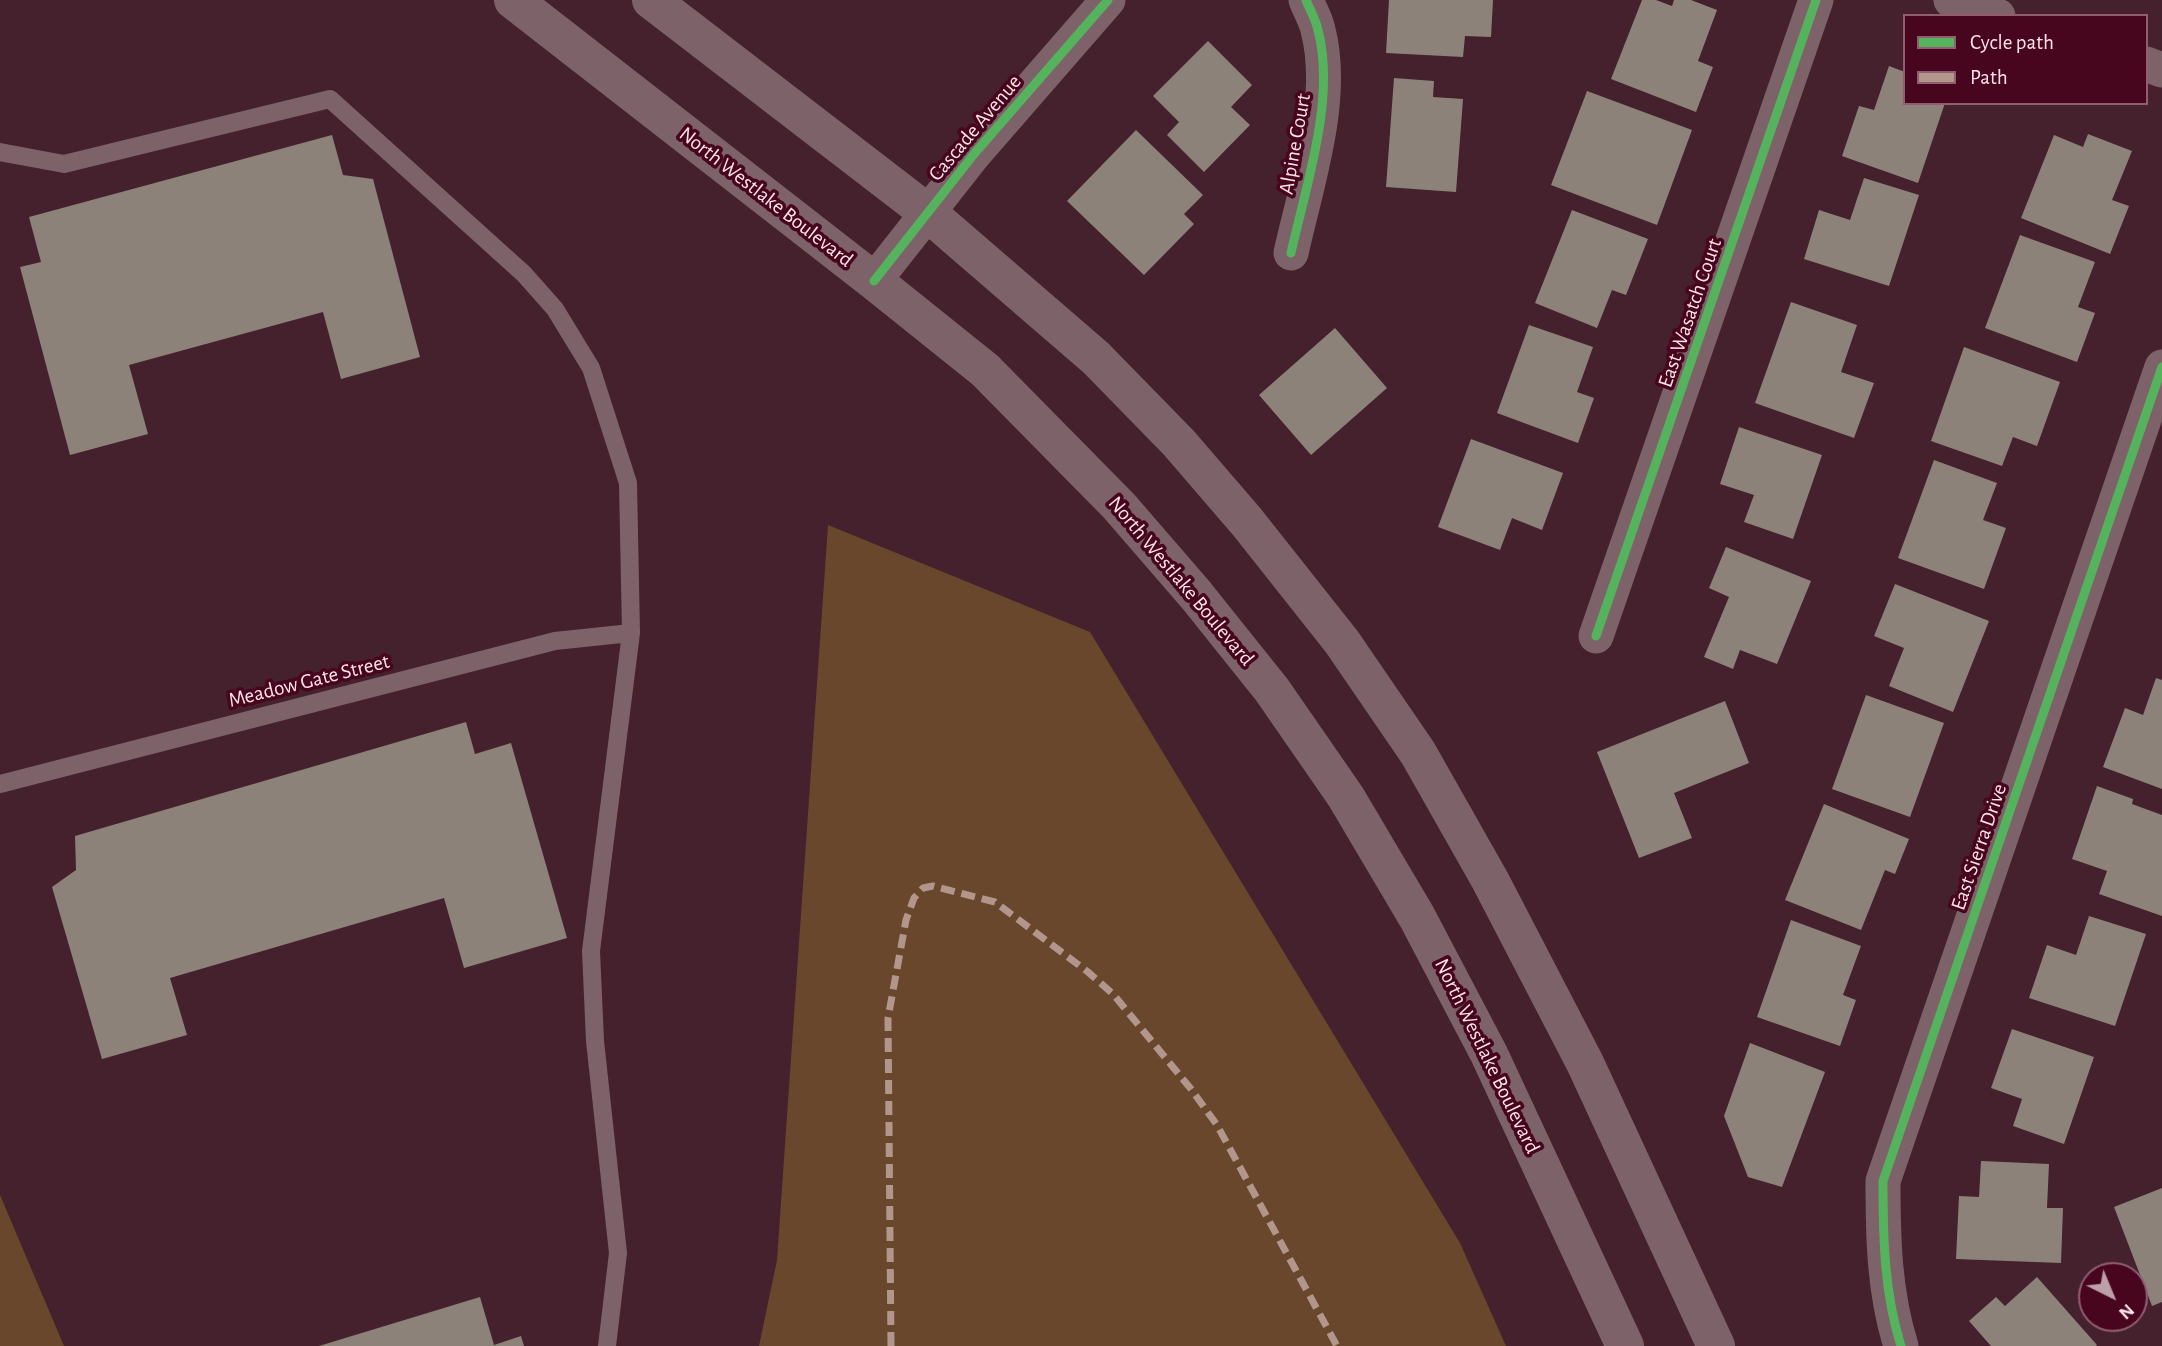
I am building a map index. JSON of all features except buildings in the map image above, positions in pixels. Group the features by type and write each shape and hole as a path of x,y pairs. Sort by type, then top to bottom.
{"main road":[{"name":"North Westlake Boulevard","path":"513,0 985,370 1128,516 1196,595 1272,690 1346,797 1417,917 1489,1054 1625,1346"},
{"path":"651,0 928,213 1096,358 1179,443 1247,522 1342,642 1418,753 1490,880 1585,1063 1716,1346"}],"street":[{"name":"Cascade Avenue","path":"874,281 974,154 1108,0"},
{"name":"Alpine Court","path":"1292,253 1322,116 1324,73 1318,30 1306,0"},
{"name":"East Wasatch Court","path":"1596,636 1816,0"},
{"path":"1951,0 1992,14"},
{"name":"East Sierra Drive","path":"1901,1346 1891,1315 1883,1250 1883,1181 2162,367"}],"lane":[{"path":"0,152 64,164 330,99 524,274 555,309 591,368 628,483 631,633 591,951 595,1041 618,1253 607,1346"},
{"name":"Meadow Gate Street","path":"0,784 555,641 631,633"}],"shaded area":[{"path":"828,525 1090,632 1460,1243 1506,1346 759,1346 777,1260"},
{"path":"0,1195 64,1346 0,1346"}],"marked path":[{"path":"891,1346 888,1018 906,920 914,898 923,888 933,886 995,902 1113,994 1217,1125 1337,1346"}],"cycle path":[{"path":"874,281 974,154 1108,0"},
{"path":"1291,253 1317,142 1323,84 1323,57 1318,30 1306,0"},
{"path":"1596,636 1816,0"},
{"path":"1901,1346 1888,1285 1883,1181 2162,367"}]}
